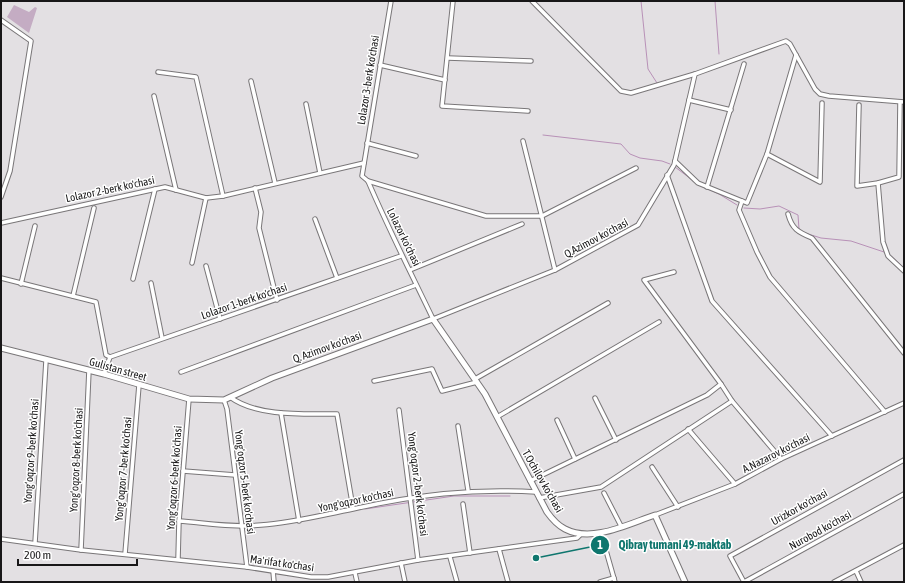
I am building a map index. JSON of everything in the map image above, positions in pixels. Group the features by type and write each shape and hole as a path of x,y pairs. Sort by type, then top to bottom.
{"main road":[{"name":"T.Ochilov ko'chasi","path":"433,319 476,380 539,498 547,512 557,524 566,530 581,534 601,533 654,515"},
{"name":"Q. Azimov ko'chasi","path":"230,397 272,378 433,319"},
{"name":"Gulistan street","path":"1,348 104,374 190,399 224,400 230,397"},
{"path":"654,515 685,582"}],"street":[{"name":"Lolazor 3-berk ko'chasi","path":"364,162 391,1"},
{"path":"453,1 442,106 528,111"},
{"path":"532,1 621,91 631,93 695,74 786,41 790,44 820,94 902,102 899,177 878,184 857,186 859,105"},
{"path":"1,20 31,41 10,171 1,198"},
{"path":"675,161 698,183 747,202 768,154 796,54"},
{"path":"448,58 531,61"},
{"path":"708,188 744,64"},
{"path":"380,65 445,80"},
{"path":"158,72 196,77 224,196"},
{"name":"Q.Azimov ko'chasi","path":"433,319 555,270 638,226 675,161 695,74"},
{"path":"251,81 275,183"},
{"path":"154,96 176,190"},
{"path":"689,100 730,110"},
{"path":"768,154 820,182 822,103"},
{"path":"306,104 320,173"},
{"path":"523,141 555,270"},
{"path":"367,143 416,156"},
{"name":"Lolazor 2-berk ko'chasi","path":"1,223 165,187 206,198 224,196 364,162"},
{"name":"Lolazor ko'chasi","path":"364,162 362,176 368,181 401,256 410,270 433,319"},
{"path":"368,181 486,216 542,216 636,168"},
{"path":"668,175 712,301 832,436"},
{"path":"878,184 883,242 888,256 904,271"},
{"path":"255,188 260,212 259,228 277,300"},
{"path":"133,279 155,189"},
{"path":"192,263 206,198"},
{"path":"742,201 739,210 757,252 770,277 885,412"},
{"path":"73,296 94,208"},
{"path":"788,214 791,224 797,232 812,238 904,353"},
{"path":"315,219 337,278"},
{"path":"410,270 522,224"},
{"path":"21,284 35,226"},
{"name":"Lolazor 1-berk ko'chasi","path":"110,357 401,256"},
{"path":"206,266 220,319"},
{"path":"674,272 644,280 732,401 781,459"},
{"path":"1,278 94,301 97,304 106,355 110,357 104,374"},
{"path":"151,283 162,338"},
{"path":"181,372 416,285"},
{"path":"374,381 432,369 442,391 476,380 608,303"},
{"path":"497,417 659,322"},
{"name":"Yong‘oqzor 9-berk ko'chasi","path":"35,543 46,360"},
{"name":"Yong‘oqzor 8-berk ko'chasi","path":"81,550 89,370"},
{"path":"530,481 706,395 721,384"},
{"name":"Yong‘oqzor 7-berk ko'chasi","path":"125,554 139,385"},
{"path":"230,397 239,404 281,413 337,414 353,508"},
{"path":"595,398 616,440"},
{"name":"Yong‘oqzor 6-berk ko'chasi","path":"178,559 179,521 190,399"},
{"name":"Yong‘oqzor 5-berk ko'chasi","path":"224,400 227,409 247,567"},
{"path":"539,498 601,487 732,401"},
{"name":"A.Nazarov ko'chasi","path":"654,515 735,484 781,459 904,403"},
{"name":"Yong‘oqzor 2-berk ko'chasi","path":"399,410 418,560"},
{"path":"281,413 299,521"},
{"path":"557,420 575,459"},
{"path":"458,426 468,490"},
{"path":"688,429 735,484"},
{"name":"Urizkor ko'chasi","path":"744,582 730,556 904,460"},
{"path":"652,467 678,507"},
{"path":"183,471 235,475"},
{"name":"Yong'oqzor ko'chasi","path":"179,521 241,526 299,521 353,508 468,490 536,492"},
{"path":"604,493 620,526"},
{"name":"Nurobod ko'chasi","path":"744,582 904,494"},
{"path":"463,504 470,553"},
{"path":"600,582 614,580 601,533"},
{"name":"Ma'rifat ko'chasi","path":"1,539 81,550 247,567 311,577 328,577 418,560 450,557 577,538 581,534"},
{"path":"834,582 904,545"},
{"path":"499,550 508,582"},
{"path":"450,557 457,582"},
{"path":"401,563 406,582"},
{"path":"273,571 274,582"},
{"path":"856,571 861,582"},
{"path":"355,573 358,582"},
{"path":"311,577 312,582"}],"shaded area":[{"path":"14,5 29,12 35,7 37,8 29,33 7,17"}],"waterway":[{"path":"641,1 648,69 657,83"},
{"path":"715,1 719,54"},
{"path":"543,135 621,144 630,154 640,158 662,161 670,164"},
{"path":"675,167 695,182"},
{"path":"699,185 719,194 737,205"},
{"path":"744,208 760,209 779,206 798,215 799,229 803,232"},
{"path":"808,234 821,238 851,241 884,252"},
{"path":"890,255 904,268"},
{"path":"365,509 454,496 510,496"}],"place":[{"name":"Qibray tumani 49-maktab","path":"536,558"}]}
